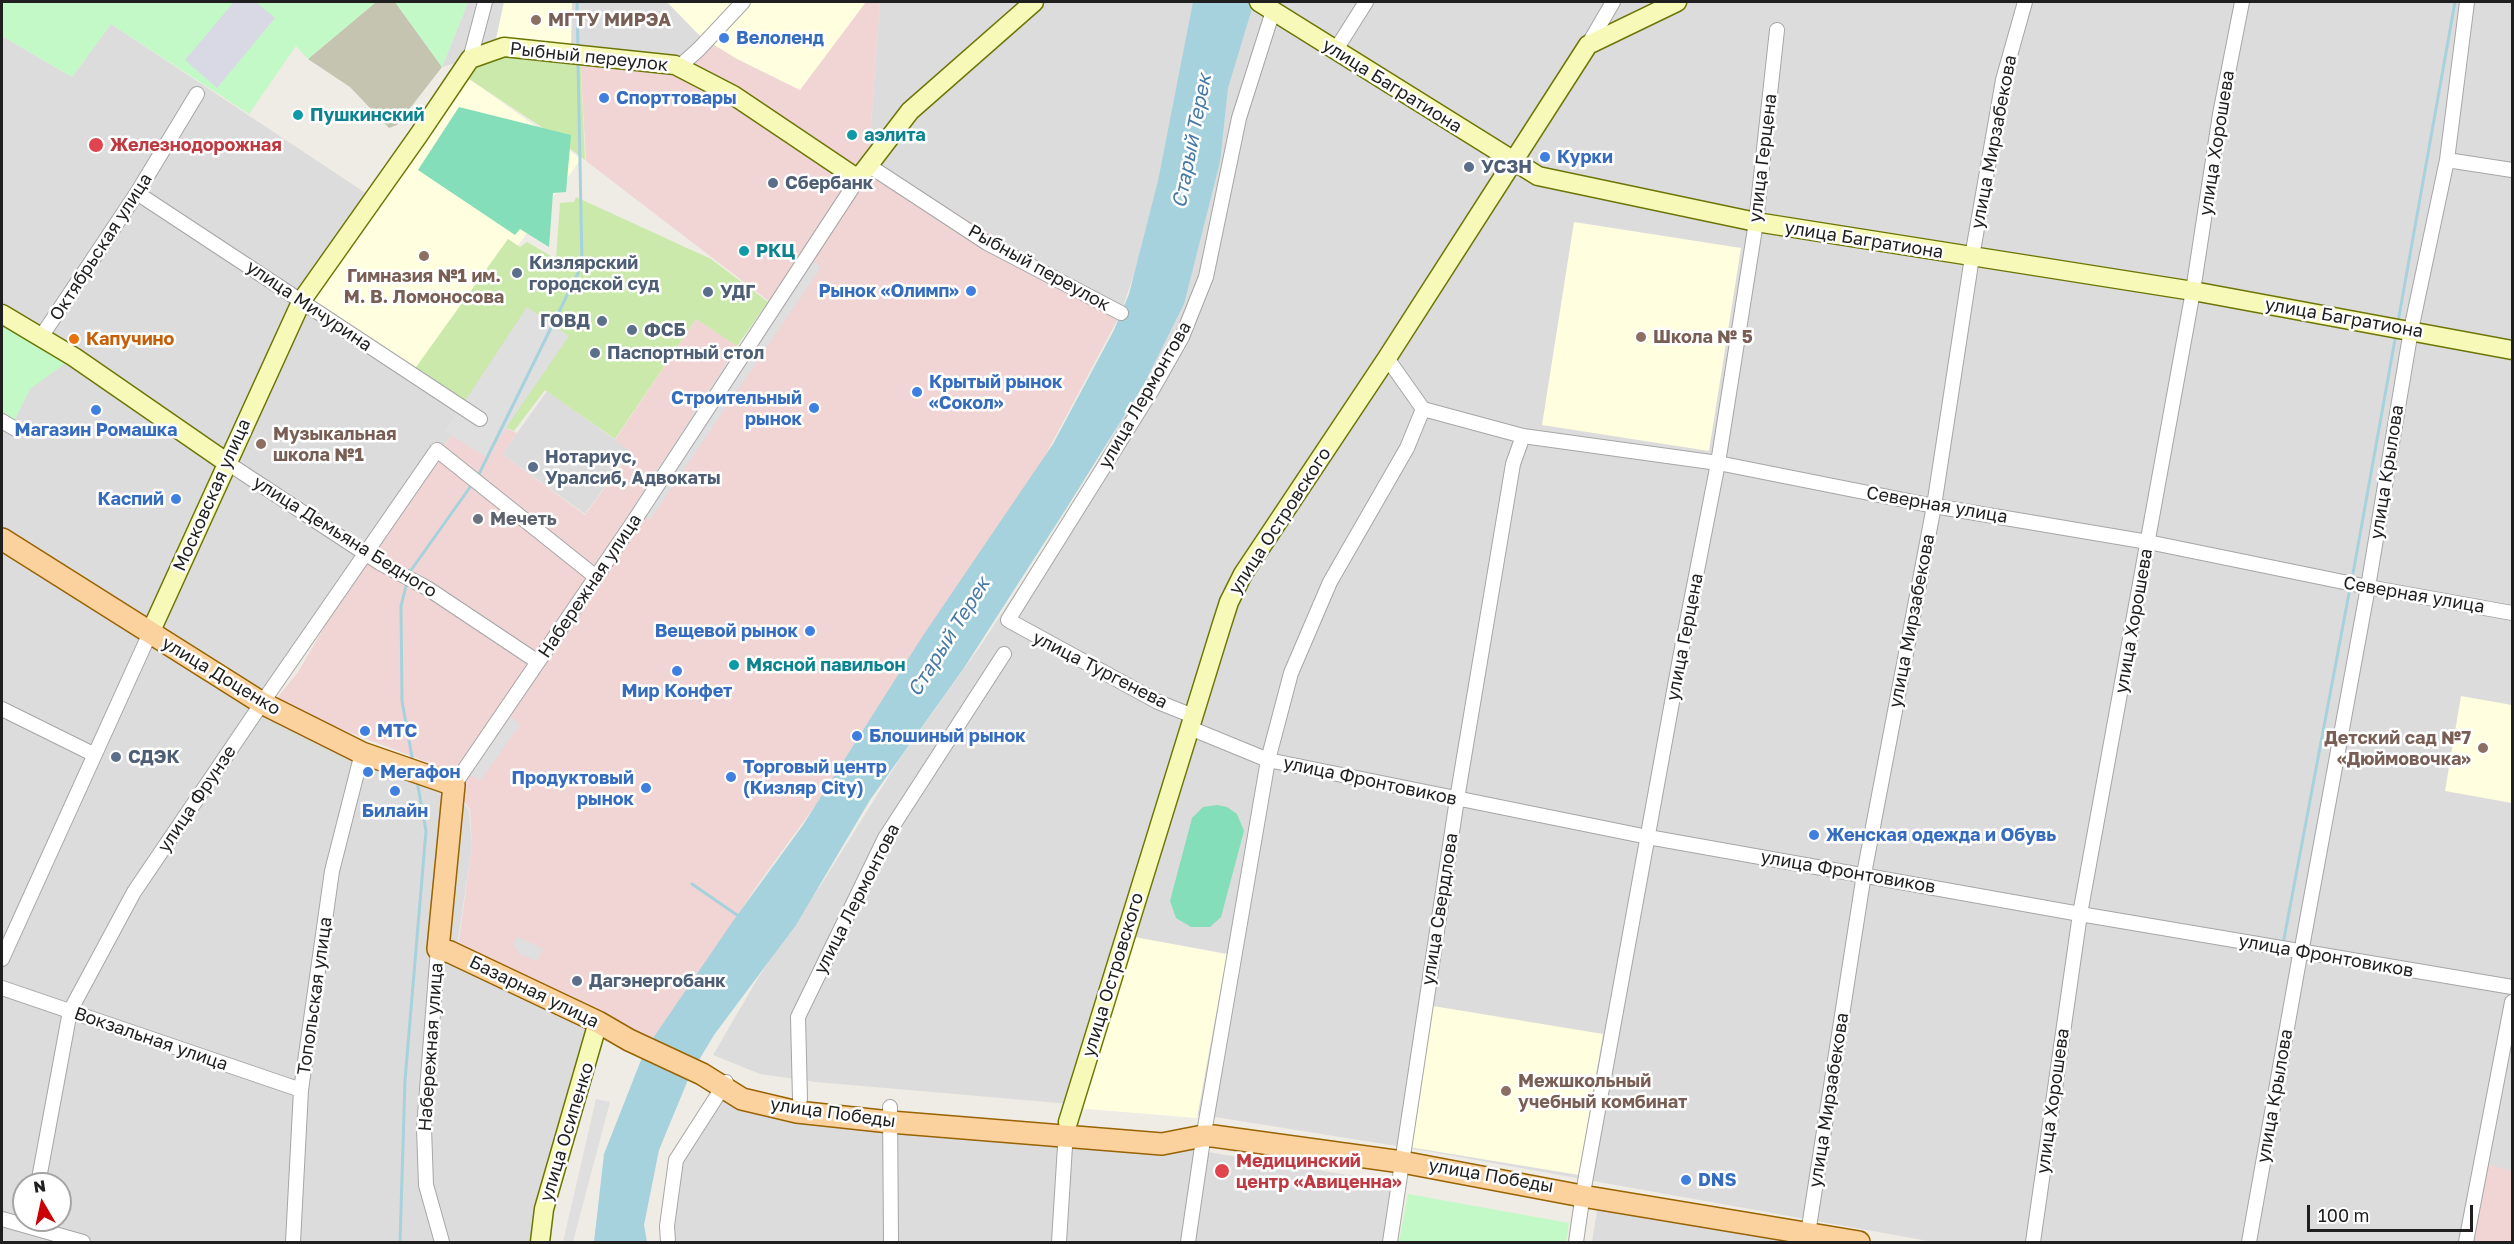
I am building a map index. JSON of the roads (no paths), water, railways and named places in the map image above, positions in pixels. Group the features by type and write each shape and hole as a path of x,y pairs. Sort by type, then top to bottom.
{"main road":[{"name":"улица Доценко","path":"2,539 262,703 362,753 454,785"},
{"name":"Набережная улица","path":"438,949 454,785"},
{"name":"Базарная улица","path":"438,949 450,952 598,1022 629,1040 702,1074"},
{"name":"улица Победы","path":"702,1074 724,1085 742,1099 797,1112 890,1115 1066,1129 1203,1134 1402,1161 1807,1236 1859,1242"},
{"name":"улица Победы","path":"724,1085 890,1115"},
{"name":"улица Победы","path":"1807,1236 1875,1242"}],"street":[{"path":"470,58 485,2"},
{"path":"679,67 743,2"},
{"name":"Набережная улица","path":"454,785 596,577 863,172 910,111 1035,2"},
{"path":"1335,51 1366,2"},
{"name":"улица Островского","path":"1059,1242 1066,1129 1229,602 1243,574 1387,358 1588,45 1613,2"},
{"path":"1588,45 1677,2"},
{"name":"улица Мирзабекова","path":"1807,1236 1864,874 1934,506 1972,257 2003,80 2025,2"},
{"name":"улица Хорошева","path":"2033,1242 2080,914 2193,291 2220,114 2242,2"},
{"name":"улица Крылова","path":"2249,1242 2368,587 2411,330 2447,160 2467,2"},
{"name":"улица Багратиона","path":"1265,6 1538,176 1756,222 2193,291 2512,350"},
{"name":"улица Лермонтова","path":"1008,620 1152,390 1182,337 1206,277 1265,6"},
{"name":"улица Герцена","path":"1576,1242 1648,837 1718,464 1756,222 1777,30"},
{"name":"Рыбный переулок","path":"470,58 504,47 679,67 733,95 987,243 1121,313"},
{"name":"Московская улица","path":"2,959 93,754 302,300 470,58"},
{"name":"Октябрьская улица","path":"41,337 137,193 197,94"},
{"path":"2447,160 2512,170"},
{"name":"улица Мичурина","path":"137,193 480,418"},
{"name":"улица Демьяна Бедного","path":"2,314 74,357 226,462 367,554 427,588 538,662"},
{"path":"1188,1242 1203,1134 1268,760 1291,673 1330,582 1407,448 1423,409 1387,358"},
{"name":"Северная улица","path":"1423,409 1523,436 1718,464 1934,506 2148,542 2368,587 2512,613"},
{"path":"2,421 17,430"},
{"name":"улица Свердлова","path":"1390,1242 1457,799 1514,464 1523,436"},
{"name":"улица Фрунзе","path":"40,1172 70,1011 134,892 437,450 596,577"},
{"name":"улица Тургенева","path":"1008,620 1192,722"},
{"name":"улица Лермонтова","path":"800,1099 798,1017 885,838 1004,654"},
{"path":"2,709 93,754"},
{"name":"улица Фронтовиков","path":"1192,722 1268,760 1457,799 1648,837 2080,914 2301,948 2512,987"},
{"name":"Топольская улица","path":"293,1242 301,1090 332,871 362,753"},
{"name":"Набережная улица","path":"438,949 424,1128 426,1185 442,1242"},
{"name":"Вокзальная улица","path":"2,988 301,1090"},
{"path":"2466,1242 2512,1002"},
{"name":"улица Осипенко","path":"540,1242 544,1209 598,1022"},
{"path":"668,1242 667,1226 676,1160 724,1085"},
{"path":"890,1115 891,1242"},
{"path":"54,1232 83,1242"}],"water":[{"name":"Старый Терек","path":"1193,2 1254,2 1228,88 1220,162 1184,304 1144,384 1066,509 964,668 870,800 796,925 714,1035 690,1075 659,1150 644,1225 647,1242 594,1242 604,1154 645,1050 733,921 803,825 922,637 1053,444 1114,330 1129,294 1158,181"}],"waterway":[{"path":"577,2 578,49"},
{"path":"2398,322 2455,2"},
{"path":"477,478 582,265 578,62"},
{"path":"2352,579 2396,334"},
{"path":"409,573 473,483"},
{"path":"407,582 401,606 402,701 413,763"},
{"path":"2283,944 2350,588"},
{"path":"400,1242 405,1080 426,831 417,781"},
{"path":"692,884 737,915"}],"place":[{"name":"МГТУ МИРЭА","path":"536,20"},
{"name":"Велоленд","path":"724,38"},
{"name":"Спорттовары","path":"604,98"},
{"name":"Пушкинский","path":"298,115"},
{"name":"аэлита","path":"852,135"},
{"name":"Железнодорожная","path":"96,145"},
{"name":"Курки","path":"1545,157"},
{"name":"УСЗН","path":"1469,167"},
{"name":"Сбербанк","path":"773,183"},
{"name":"РКЦ","path":"744,251"},
{"name":"Гимназия №1 им. М. В. Ломоносова","path":"424,256"},
{"name":"Кизлярский городской суд","path":"517,273"},
{"name":"Рынок «Олимп»","path":"971,291"},
{"name":"УДГ","path":"708,292"},
{"name":"ГОВД","path":"602,321"},
{"name":"ФСБ","path":"632,330"},
{"name":"Школа № 5","path":"1641,337"},
{"name":"Капучино","path":"74,339"},
{"name":"Паспортный стол","path":"595,353"},
{"name":"Крытый рынок «Сокол»","path":"917,392"},
{"name":"Строительный рынок","path":"814,408"},
{"name":"Магазин Ромашка","path":"96,410"},
{"name":"Музыкальная школа №1","path":"261,444"},
{"name":"Нотариус, Уралсиб, Адвокаты","path":"533,467"},
{"name":"Каспий","path":"176,499"},
{"name":"Мечеть","path":"478,519"},
{"name":"Вещевой рынок","path":"810,631"},
{"name":"Мясной павильон","path":"734,665"},
{"name":"Мир Конфет","path":"677,671"},
{"name":"МТС","path":"365,731"},
{"name":"Блошиный рынок","path":"857,736"},
{"name":"Детский сад №7 «Дюймовочка»","path":"2483,748"},
{"name":"СДЭК","path":"116,757"},
{"name":"Мегафон","path":"368,772"},
{"name":"Торговый центр (Кизляр City)","path":"731,777"},
{"name":"Продуктовый рынок","path":"646,788"},
{"name":"Билайн","path":"395,791"},
{"name":"Женская одежда и Обувь","path":"1814,835"},
{"name":"Дагэнергобанк","path":"577,981"},
{"name":"Межшкольный учебный комбинат","path":"1506,1091"},
{"name":"Медицинский центр «Авиценна»","path":"1222,1171"},
{"name":"DNS","path":"1686,1180"}]}
